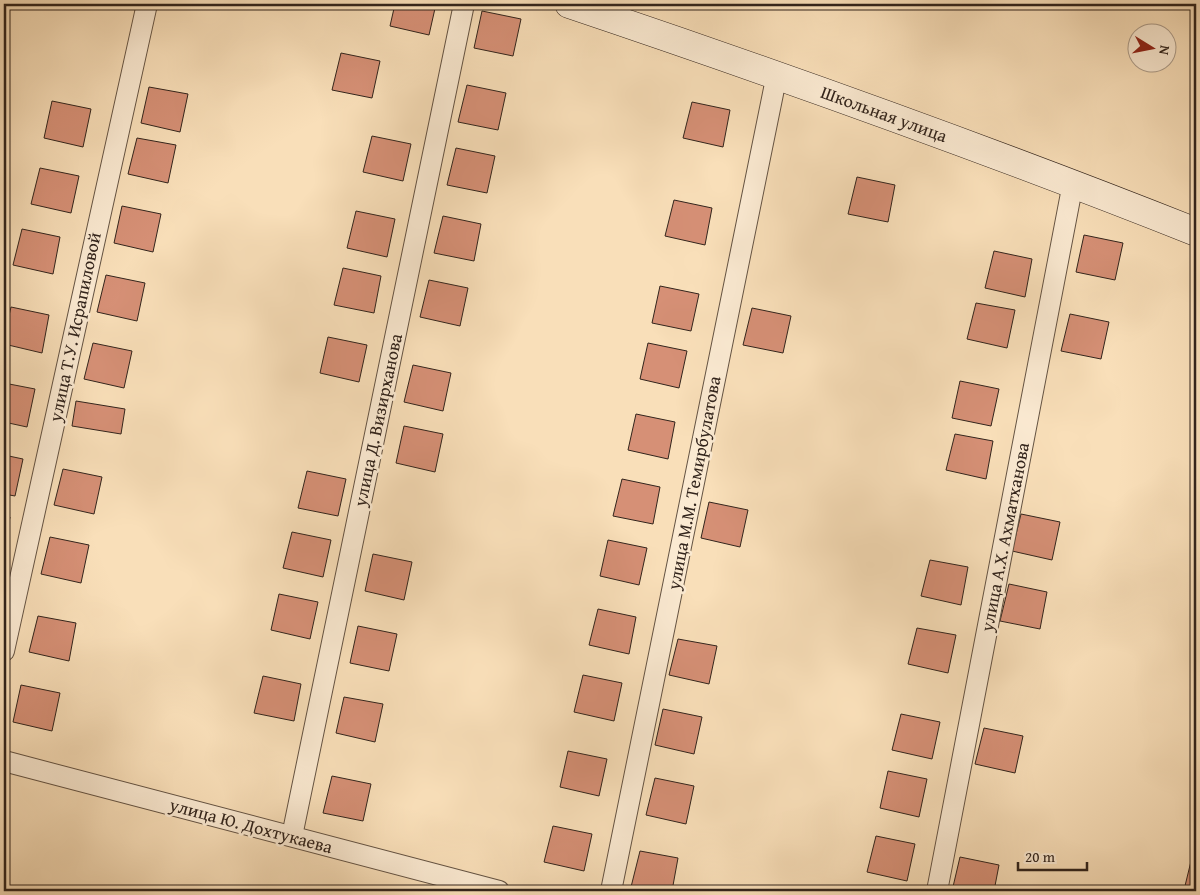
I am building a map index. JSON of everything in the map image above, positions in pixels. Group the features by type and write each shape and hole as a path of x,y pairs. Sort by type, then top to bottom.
{"main road":[{"name":"Школьная улица","path":"569,4 776,74 1073,183 1196,232"}],"street":[{"name":"улица Т.У. Исрапиловой","path":"4,651 147,4"},
{"name":"улица Д. Визирханова","path":"292,836 464,4"},
{"name":"улица М.М. Темирбулатова","path":"611,891 776,74"},
{"name":"улица А.Х. Ахматханова","path":"937,891 1073,183"},
{"name":"улица Ю. Дохтукаева","path":"4,761 499,891"}],"building":[{"path":"395,4 436,4 429,35 390,26"},
{"path":"482,11 521,19 513,56 474,48"},
{"path":"341,53 380,61 372,98 332,90"},
{"path":"467,85 506,93 498,130 458,122"},
{"path":"149,87 188,94 180,132 141,123"},
{"path":"52,101 91,109 83,147 44,138"},
{"path":"692,102 730,110 723,147 683,138"},
{"path":"372,136 411,144 403,181 363,172"},
{"path":"137,138 176,145 168,183 128,174"},
{"path":"456,148 495,156 487,193 447,185"},
{"path":"40,168 79,176 71,213 31,204"},
{"path":"857,177 895,185 888,222 848,214"},
{"path":"674,200 712,208 705,245 665,236"},
{"path":"122,206 161,214 153,252 114,243"},
{"path":"356,211 395,219 387,257 347,248"},
{"path":"443,216 481,224 474,261 434,253"},
{"path":"22,229 60,237 53,274 13,265"},
{"path":"1084,235 1123,243 1115,280 1076,272"},
{"path":"994,251 1032,259 1025,297 985,288"},
{"path":"343,268 381,276 374,313 334,305"},
{"path":"106,275 145,283 137,321 97,312"},
{"path":"429,280 468,288 460,326 420,317"},
{"path":"660,286 699,294 691,331 652,323"},
{"path":"976,303 1015,310 1007,348 967,339"},
{"path":"11,307 49,315 42,353 4,344"},
{"path":"752,308 791,316 783,353 743,345"},
{"path":"1070,314 1109,322 1101,359 1061,351"},
{"path":"328,337 367,345 359,382 320,373"},
{"path":"93,343 132,351 124,388 84,379"},
{"path":"648,343 687,351 679,388 640,379"},
{"path":"413,365 451,373 443,411 404,402"},
{"path":"960,381 999,389 991,426 952,418"},
{"path":"4,383 35,389 27,427 4,422"},
{"path":"76,401 125,409 121,434 72,426"},
{"path":"636,414 675,422 668,459 628,450"},
{"path":"404,426 443,434 435,472 396,463"},
{"path":"955,434 993,441 986,479 946,470"},
{"path":"4,455 23,459 15,496 4,494"},
{"path":"63,469 102,477 94,514 54,505"},
{"path":"307,471 346,479 338,516 298,508"},
{"path":"622,479 660,487 653,524 613,516"},
{"path":"709,502 748,510 740,547 701,538"},
{"path":"1021,514 1060,522 1052,560 1012,551"},
{"path":"4,515 10,517 4,548"},
{"path":"292,532 331,540 323,577 283,568"},
{"path":"50,537 89,545 81,583 41,574"},
{"path":"608,540 647,548 639,585 600,576"},
{"path":"373,554 412,562 404,600 365,591"},
{"path":"930,560 968,567 961,605 921,596"},
{"path":"1009,584 1047,592 1040,629 1000,621"},
{"path":"279,594 318,602 310,639 271,630"},
{"path":"598,609 636,617 629,654 589,645"},
{"path":"38,616 76,623 69,661 29,652"},
{"path":"358,626 397,634 389,671 350,663"},
{"path":"917,628 956,635 948,673 908,664"},
{"path":"678,639 717,646 709,684 669,675"},
{"path":"583,675 622,683 614,721 574,712"},
{"path":"263,676 301,684 294,721 254,713"},
{"path":"21,685 60,693 52,731 13,722"},
{"path":"344,697 383,704 375,742 336,733"},
{"path":"663,709 702,717 694,754 655,745"},
{"path":"901,714 940,722 932,759 892,750"},
{"path":"984,728 1023,736 1015,773 975,764"},
{"path":"568,751 607,759 599,796 560,787"},
{"path":"888,771 927,779 919,817 880,808"},
{"path":"332,776 371,784 363,821 323,813"},
{"path":"655,778 694,786 686,824 646,815"},
{"path":"553,826 592,834 584,871 544,862"},
{"path":"876,836 915,844 907,881 867,872"},
{"path":"640,851 678,858 672,891 651,891 631,887"},
{"path":"1193,853 1196,854 1196,891 1184,890"},
{"path":"960,857 999,865 994,891 952,891"}]}
